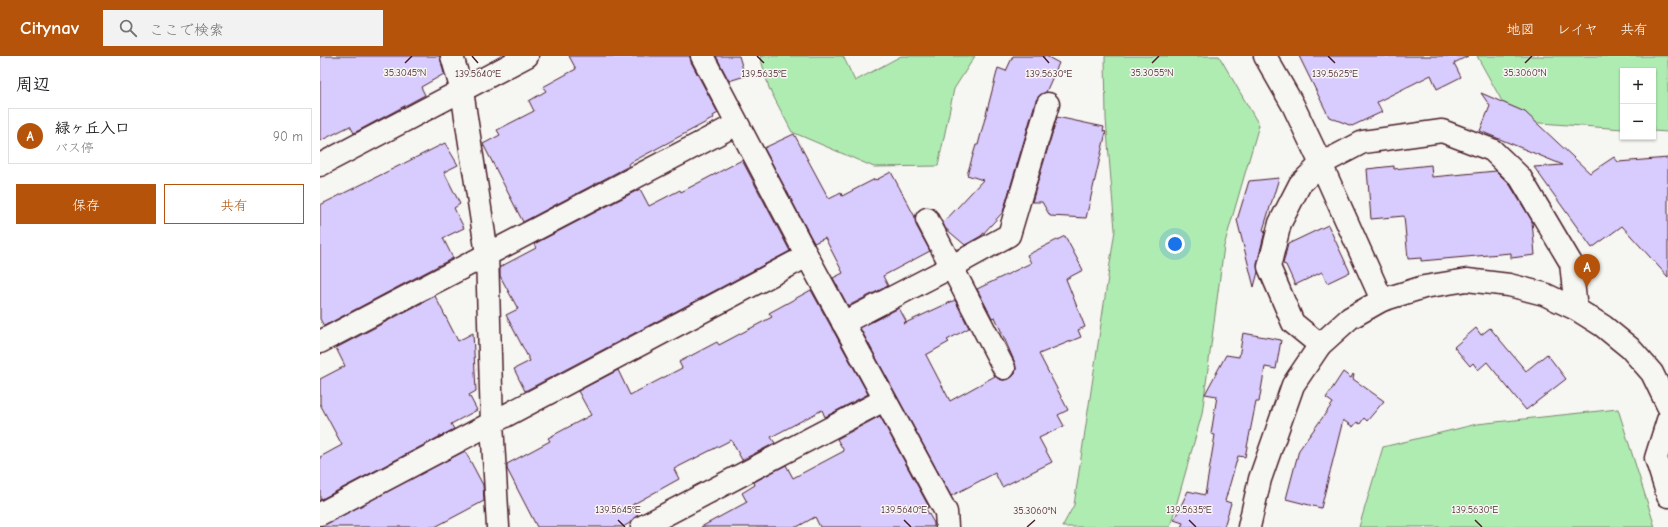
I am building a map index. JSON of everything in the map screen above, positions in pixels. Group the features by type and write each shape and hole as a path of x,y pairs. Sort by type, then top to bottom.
{"street":[{"path":"452,56 462,91 487,254 492,422 498,527"},
{"path":"320,165 527,56"},
{"path":"702,56 884,400 946,512 950,526"},
{"path":"1265,56 1293,105 1382,300"},
{"path":"843,323 952,267 1009,235 1048,104"},
{"path":"320,342 737,124"},
{"path":"1320,345 1293,323 1269,267 1280,223 1300,184 1321,164 1363,142 1442,131 1492,150 1520,178 1571,262 1576,308"},
{"path":"927,219 1004,368"},
{"path":"320,514 807,256"},
{"path":"1249,527 1260,479 1293,385 1320,345 1350,318 1382,300 1424,287 1466,280 1509,285 1544,294 1576,308 1603,326 1630,348 1652,373 1668,406"},
{"path":"642,527 884,400"},
{"path":"1668,420 1656,458 1668,496"}],"green space":[{"path":"760,56 843,56 855,81 901,56 975,56 954,89 938,166 874,167 792,132 769,88"},
{"path":"1105,56 1219,56 1259,125 1224,246 1202,414 1170,527 1062,527 1074,505 1115,230 1106,119"},
{"path":"1477,56 1668,56 1668,132 1656,131 1656,68 1620,68 1620,129 1513,121"},
{"path":"1618,409 1655,527 1359,527 1383,447 1477,424"}],"building":[{"path":"320,56 440,56 444,74 421,87 425,95 354,133 350,126 320,141"},
{"path":"569,56 690,56 691,62 718,113 713,116 714,118 628,164 629,166 523,222 483,144 500,135 497,130 534,111 529,101 546,91 543,87 576,69"},
{"path":"716,56 739,56 745,76 729,81"},
{"path":"1013,56 1046,56 1059,63 1046,92 1040,95 1036,100 1003,212 981,236 965,245 945,228 943,223 983,180 967,175 976,145 978,145 998,68 1006,71"},
{"path":"1299,56 1468,56 1454,63 1461,77 1437,89 1431,75 1377,102 1382,112 1352,126 1329,117"},
{"path":"1481,93 1525,112 1590,173 1614,157 1618,162 1668,158 1668,277 1622,226 1592,248 1534,167 1563,165 1480,131 1490,106"},
{"path":"1057,117 1104,127 1103,131 1106,132 1086,218 1050,216 1042,202 1032,202"},
{"path":"794,134 829,199 841,193 842,196 891,172 915,217 916,225 930,251 883,276 888,286 848,306 833,278 843,273 825,238 814,243 764,148"},
{"path":"445,143 458,165 444,172 460,204 454,208 464,228 443,238 453,258 324,326 320,319 320,205"},
{"path":"742,160 790,251 525,391 514,369 530,361 506,315 518,309 500,276 500,267 536,248 534,244 640,189 649,206 680,190 681,192"},
{"path":"1431,165 1432,177 1496,171 1510,185 1532,221 1535,255 1511,258 1511,253 1421,261 1421,258 1408,259 1404,216 1371,219 1367,169 1394,166 1394,169"},
{"path":"1279,178 1263,230 1265,231 1257,264 1258,272 1254,287 1237,220 1249,181"},
{"path":"1328,225 1350,272 1327,283 1322,272 1295,285 1286,265 1283,264 1288,244"},
{"path":"1065,236 1083,270 1066,279 1085,327 1078,330 1081,337 1039,354 1068,410 1058,415 1064,426 1039,438 1052,462 1002,487 995,473 951,496 860,328 899,308 906,321 903,324 955,300 969,328 947,340 949,342 926,355 950,401 995,376 1003,380 1009,379 1015,374 1015,363 995,317 992,318 977,289 1031,263 1027,255"},
{"path":"811,290 868,394 825,417 822,410 771,437 775,443 742,460 731,440 674,469 679,479 632,505 638,515 630,523 623,527 537,527 507,469 507,464 550,441 548,438 591,415 578,391 618,370 630,395 682,368 679,362 717,342 719,345 772,317 769,313"},
{"path":"435,296 458,341 473,333 476,391 469,395 477,410 451,424 454,429 320,500 320,457 342,445 320,404 320,379 345,366 336,348"},
{"path":"1476,328 1481,335 1490,328 1526,371 1547,354 1566,379 1526,410 1487,362 1478,370 1473,363 1470,366 1454,347"},
{"path":"1243,333 1281,340 1276,369 1265,367 1259,402 1256,402 1245,457 1238,456 1225,501 1231,503 1224,527 1181,527 1183,523 1174,520 1188,491 1205,495 1215,435 1211,434 1217,396 1205,394 1226,355 1239,357"},
{"path":"1343,372 1351,378 1353,374 1353,379 1384,401 1367,421 1364,418 1360,424 1357,422 1353,427 1343,420 1321,508 1286,499 1299,450 1333,403 1326,398"},
{"path":"880,416 929,507 926,509 934,523 934,527 820,527 815,517 797,527 701,527 747,502 742,493 755,485 754,482 786,465 793,478 844,451 837,439"},
{"path":"465,451 483,485 484,501 435,527 320,527"}],"place":[{"name":"緑ヶ丘入口","path":"1587,287"}]}
